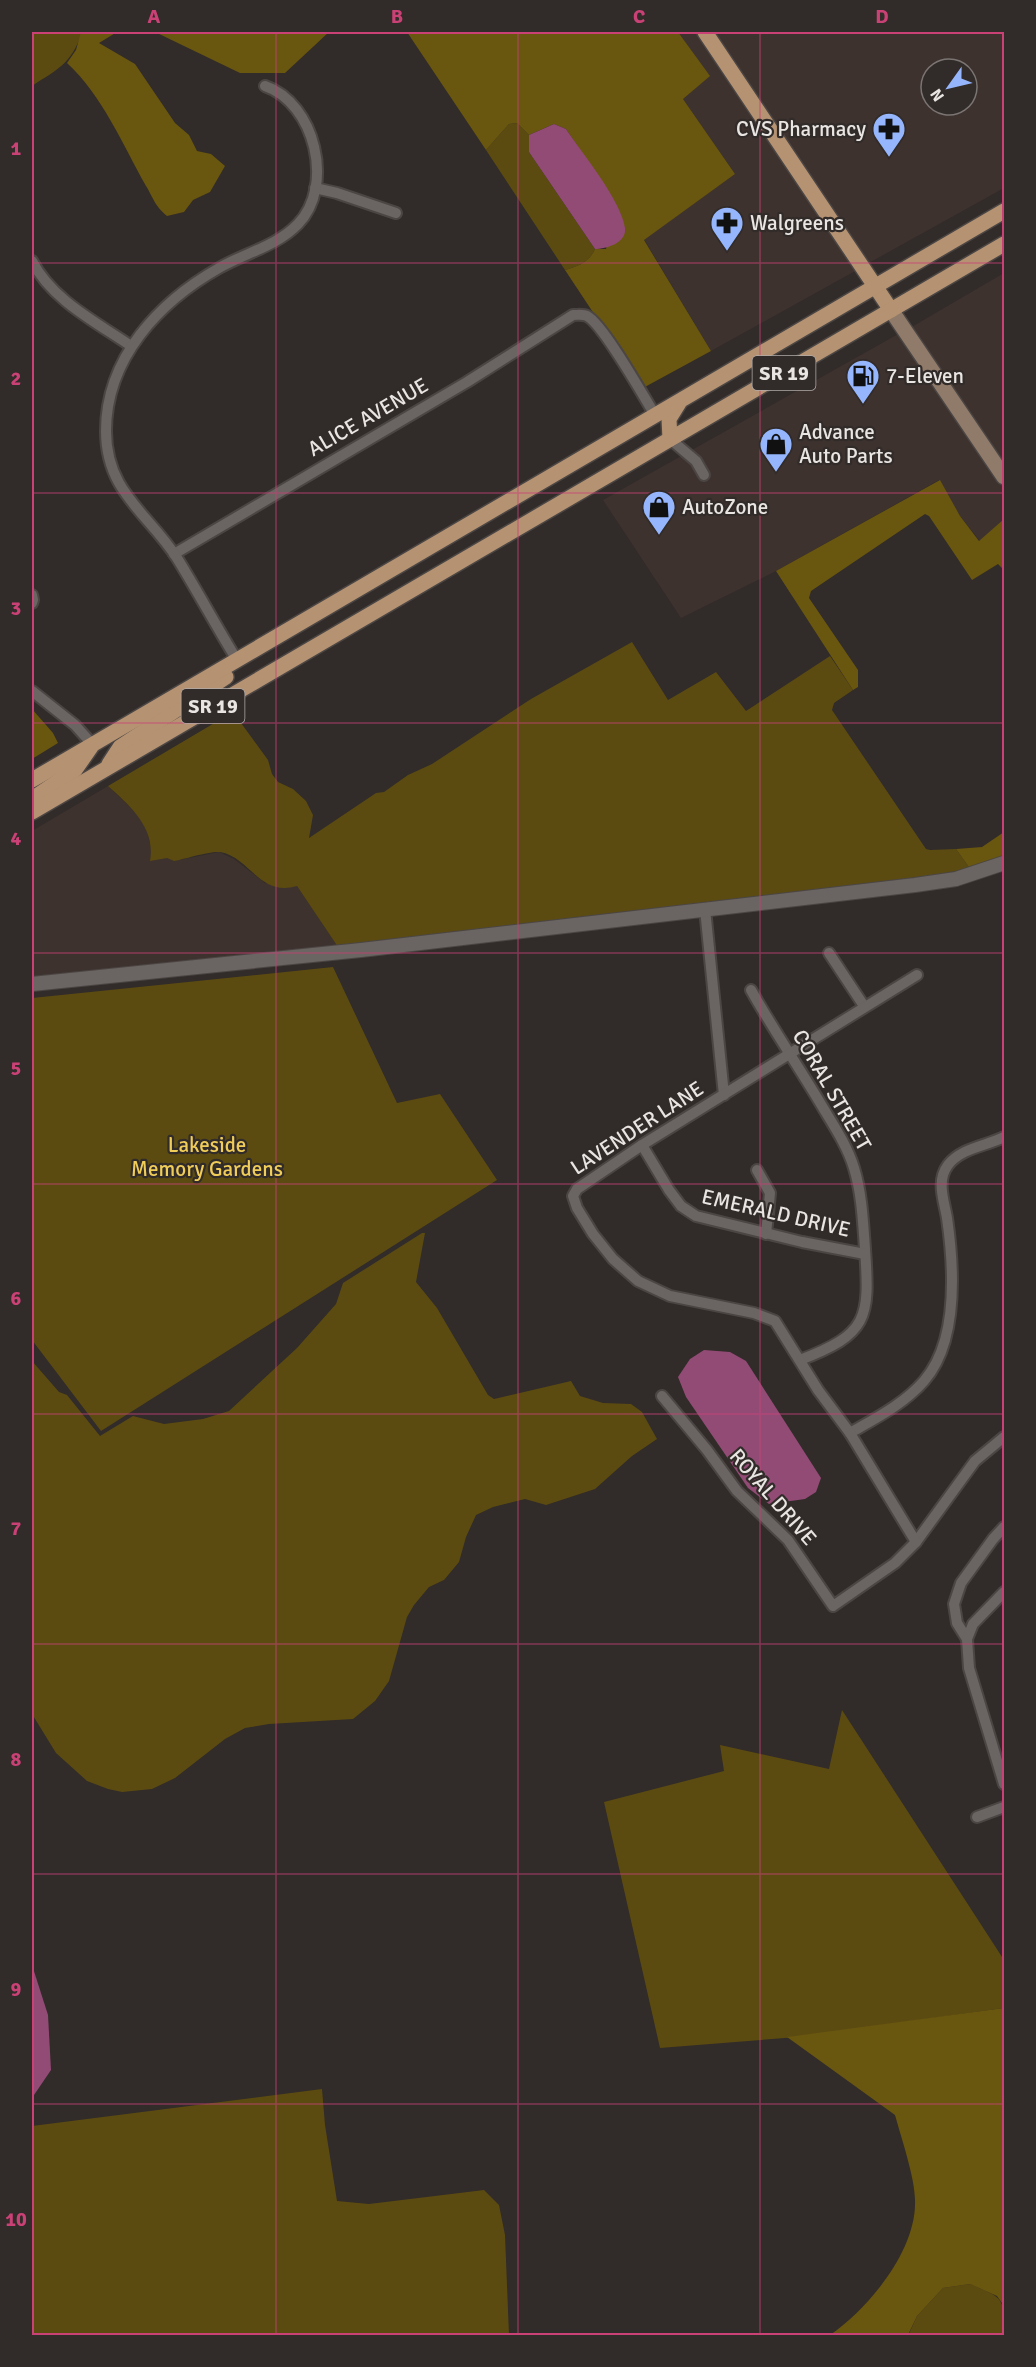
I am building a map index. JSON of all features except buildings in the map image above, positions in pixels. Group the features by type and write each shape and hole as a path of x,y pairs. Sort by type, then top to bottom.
{"main road":[{"path":"705,32 1005,477"},
{"name":"SR 19","path":"32,780 1005,211"},
{"name":"SR 19","path":"32,812 1005,244"},
{"path":"670,439 669,419 680,400"},
{"path":"107,768 120,747 283,640 298,624"},
{"path":"32,799 75,770 92,744"}],"street":[{"path":"237,660 174,554 131,503 114,474 106,434 108,396 119,367 131,346 152,321 176,298 218,268 264,247 297,226 311,204 315,188 315,156 306,125 287,98 265,86"},
{"path":"315,188 396,213"},
{"path":"32,261 41,276 63,300 131,346"},
{"name":"ALICE AVENUE","path":"174,554 467,382 560,322 581,314 593,320 656,415"},
{"path":"670,439 689,453 704,475"},
{"path":"32,595 32,603"},
{"path":"32,691 75,725 92,744"},
{"path":"32,984 355,950 956,879 1005,863"},
{"path":"705,909 724,1095"},
{"path":"829,953 864,1006"},
{"name":"LAVENDER LANE","path":"916,1542 850,1433 818,1390 780,1327 770,1318 754,1312 678,1298 652,1289 622,1268 593,1234 574,1203 573,1196 577,1189 642,1145 917,975"},
{"name":"CORAL STREET","path":"751,990 833,1124 855,1169 860,1193 867,1280 863,1319 848,1336 834,1346 800,1360"},
{"path":"850,1433 898,1404 917,1388 933,1369 946,1337 951,1295 948,1227 942,1192 943,1175 947,1167 960,1154 1005,1137"},
{"name":"EMERALD DRIVE","path":"642,1145 669,1190 688,1212 696,1216 766,1234 865,1254"},
{"path":"757,1170 770,1193 766,1234"},
{"name":"ROYAL DRIVE","path":"662,1396 707,1449 737,1491 788,1540 833,1606 895,1563 916,1542 975,1461 1005,1437"},
{"path":"1005,1527 993,1539 961,1583 956,1595 955,1615 967,1639 969,1668 1000,1752 1005,1784"},
{"path":"967,1639 973,1624 1005,1592"},
{"path":"977,1817 1005,1807"}],"shaded area":[{"path":"81,32 117,32 99,43 135,64 175,123 189,135 197,151 211,154 225,166 210,192 193,200 184,212 167,216 159,208 101,105 80,76 67,63 76,50"},
{"path":"155,32 329,32 285,73 240,73"},
{"path":"407,32 678,32 710,76 683,99 735,174 644,240 711,351 643,388 565,270 583,263 595,249 606,249 616,204 566,129 554,124 529,135 517,123 509,124 486,150"},
{"path":"678,32 698,32 857,270 711,351 644,239 735,174 683,99 709,76"},
{"path":"711,32 1004,32 1004,188 867,264"},
{"path":"554,124 566,129 616,204 622,217 625,233 623,238 615,244 595,249 529,152 529,135"},
{"path":"1004,273 1004,467 910,328"},
{"path":"900,333 1004,487 1004,519 980,541 960,516 939,480 776,571 681,618 603,500"},
{"path":"940,480 960,516 979,541 1004,519 1004,570 998,564 972,580 929,516 925,514 811,591 809,598 858,670 858,687 853,690 776,571"},
{"path":"32,709 53,733 58,743 32,759"},
{"path":"108,786 137,814 146,828 152,851 174,861 219,852 234,859 265,883 297,886 338,947 32,979 32,831"},
{"path":"1004,832 1004,857 971,870 956,849 982,847"},
{"path":"704,1350 730,1352 746,1361 821,1478 816,1492 805,1499 769,1504 748,1488 686,1397 678,1377 690,1359"},
{"path":"32,1965 48,2015 51,2070 32,2098"},
{"path":"1004,2008 1004,2306 997,2296 970,2284 943,2288 917,2316 908,2335 830,2335 875,2294 899,2258 914,2219 914,2191 895,2115 787,2037"}],"green space":[{"path":"32,32 82,33 78,44 63,65 32,86"},
{"path":"517,123 529,135 529,152 595,249 587,260 575,267 565,270 486,150 509,124"},
{"path":"632,642 668,700 716,672 746,711 830,656 853,690 834,703 832,710 926,849 956,849 971,870 955,874 338,947 297,886 284,888 273,886 230,855 215,852 174,861 167,858 150,861 149,838 140,819 108,786 233,712 268,760 272,774 278,782 293,789 306,801 313,815 309,838 376,793 384,792 408,775 432,764 531,699"},
{"name":"Lakeside Memory Gardens","path":"333,967 397,1103 440,1094 497,1180 101,1431 32,1340 32,998"},
{"path":"425,1233 416,1282 437,1308 488,1395 494,1399 571,1381 580,1396 603,1403 631,1404 642,1412 657,1439 632,1456 595,1489 546,1505 525,1499 493,1507 476,1515 466,1537 459,1562 444,1580 429,1587 407,1617 389,1681 375,1701 353,1719 269,1724 245,1728 225,1739 175,1778 152,1789 122,1792 87,1781 56,1753 32,1714 32,1361 59,1392 67,1395 100,1436 133,1416 164,1424 203,1419 229,1411 297,1348 336,1304 343,1283"},
{"path":"842,1710 1004,1960 1004,2008 798,2037 660,2048 604,1802 724,1771 720,1745 829,1769"},
{"path":"322,2089 325,2125 337,2201 369,2204 484,2190 499,2205 505,2235 509,2335 32,2335 32,2126"},
{"path":"970,2284 990,2293 1000,2301 1004,2313 1004,2335 908,2336 917,2316 943,2288"}],"place":[{"name":"CVS Pharmacy","path":"889,158"},
{"name":"Walgreens","path":"727,252"},
{"name":"7-Eleven","path":"863,405"},
{"name":"Advance Auto Parts","path":"776,473"},
{"name":"AutoZone","path":"659,536"}]}
